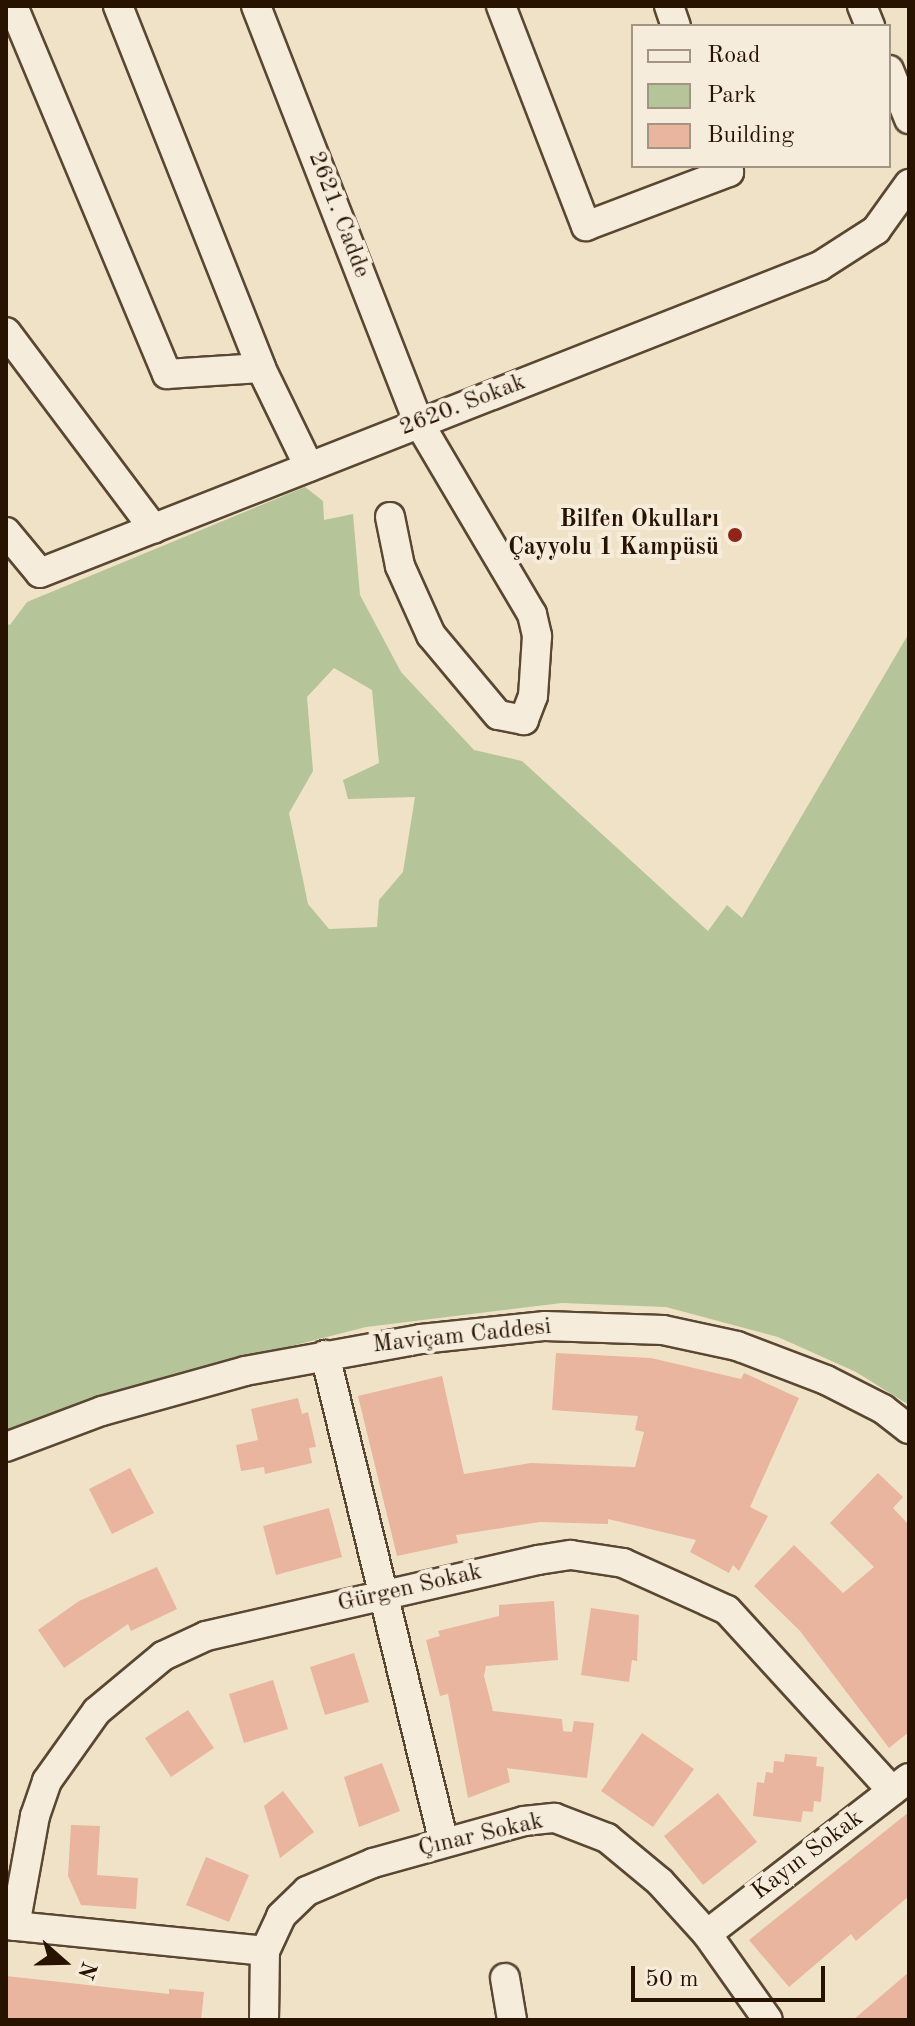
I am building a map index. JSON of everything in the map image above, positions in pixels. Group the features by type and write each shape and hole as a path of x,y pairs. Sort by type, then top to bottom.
{"street":[{"path":"13,6 167,374 261,368"},
{"path":"118,6 261,368 309,467"},
{"name":"2621. Cadde","path":"256,6 419,423 532,614 537,636 533,696 524,720 498,715 431,635 400,566 390,517"},
{"path":"501,6 586,226 729,172 728,168"},
{"path":"891,75 909,119"},
{"name":"2620. Sokak","path":"6,532 40,573 834,260 884,222 909,184"},
{"path":"6,332 154,529"},
{"name":"Maviçam Caddesi","path":"6,1447 162,1392 325,1355 499,1329 663,1330 798,1367 883,1409 909,1429"},
{"path":"325,1355 444,1843"},
{"name":"Gürgen Sokak","path":"11,1925 35,1816 47,1781 84,1727 126,1683 163,1656 206,1636 571,1555 600,1557 647,1572 700,1595 751,1632 901,1785"},
{"name":"Kayın Sokak","path":"707,1934 901,1785"},
{"name":"Çınar Sokak","path":"264,2020 265,1951 281,1916 307,1891 342,1873 541,1818 588,1828 660,1882 707,1934 766,2019"},
{"path":"11,1925 265,1951"},
{"path":"505,1978 512,2020"}],"green space":[{"path":"305,487 323,501 324,520 353,514 360,595 401,672 474,750 522,761 708,931 727,905 742,918 909,633 909,1405 856,1372 778,1337 666,1307 562,1303 366,1327 115,1391 6,1432 6,623 10,625 27,602","holes":["334,668 372,690 379,763 343,780 348,799 415,797 403,872 379,900 377,927 329,929 308,904 289,813 313,771 307,697"]}],"building":[{"path":"556,1353 651,1358 741,1379 744,1373 799,1398 750,1507 768,1516 739,1571 733,1565 729,1573 690,1552 696,1540 608,1519 608,1524 540,1522 456,1535 458,1543 397,1556 358,1396 442,1376 464,1474 531,1463 635,1467 644,1432 635,1430 638,1416 552,1410"},
{"path":"298,1398 302,1414 308,1412 316,1447 309,1448 312,1463 265,1474 264,1467 241,1471 236,1445 258,1440 251,1409"},
{"path":"130,1468 154,1513 112,1534 89,1489"},
{"path":"878,1473 903,1497 893,1508 909,1525 909,1732 889,1748 800,1631 754,1586 794,1545 843,1593 874,1567 830,1523"},
{"path":"329,1508 342,1557 276,1575 263,1526"},
{"path":"157,1567 177,1609 131,1631 128,1624 64,1668 38,1630 79,1601"},
{"path":"554,1601 558,1660 486,1666 484,1676 493,1711 562,1719 563,1731 572,1732 574,1721 594,1723 587,1778 507,1768 510,1782 468,1798 448,1694 440,1696 426,1640 440,1636 438,1631 499,1616 499,1605"},
{"path":"591,1608 639,1615 637,1661 632,1660 629,1682 581,1675"},
{"path":"354,1653 369,1702 325,1715 310,1667"},
{"path":"273,1680 288,1729 244,1743 229,1694"},
{"path":"188,1710 214,1748 171,1777 145,1738"},
{"path":"642,1733 694,1769 653,1827 601,1791"},
{"path":"785,1754 817,1757 816,1766 824,1767 821,1802 814,1801 813,1812 803,1811 801,1822 753,1816 757,1782 764,1783 766,1772 773,1773 774,1761 784,1762"},
{"path":"382,1763 400,1811 359,1827 344,1777"},
{"path":"283,1791 314,1832 280,1858 264,1806"},
{"path":"718,1793 757,1842 703,1885 664,1836"},
{"path":"909,1812 909,1896 856,1941 851,1934 789,1987 749,1940"},
{"path":"71,1825 100,1826 97,1875 138,1878 136,1909 81,1905 68,1876"},
{"path":"206,1857 249,1875 229,1922 186,1905"},
{"path":"909,1972 909,2020 853,2020"},
{"path":"6,1976 169,1994 169,1989 204,1992 201,2020 6,2020"}],"place":[{"name":"Bilfen Okulları Çayyolu 1 Kampüsü","path":"735,535"}]}
